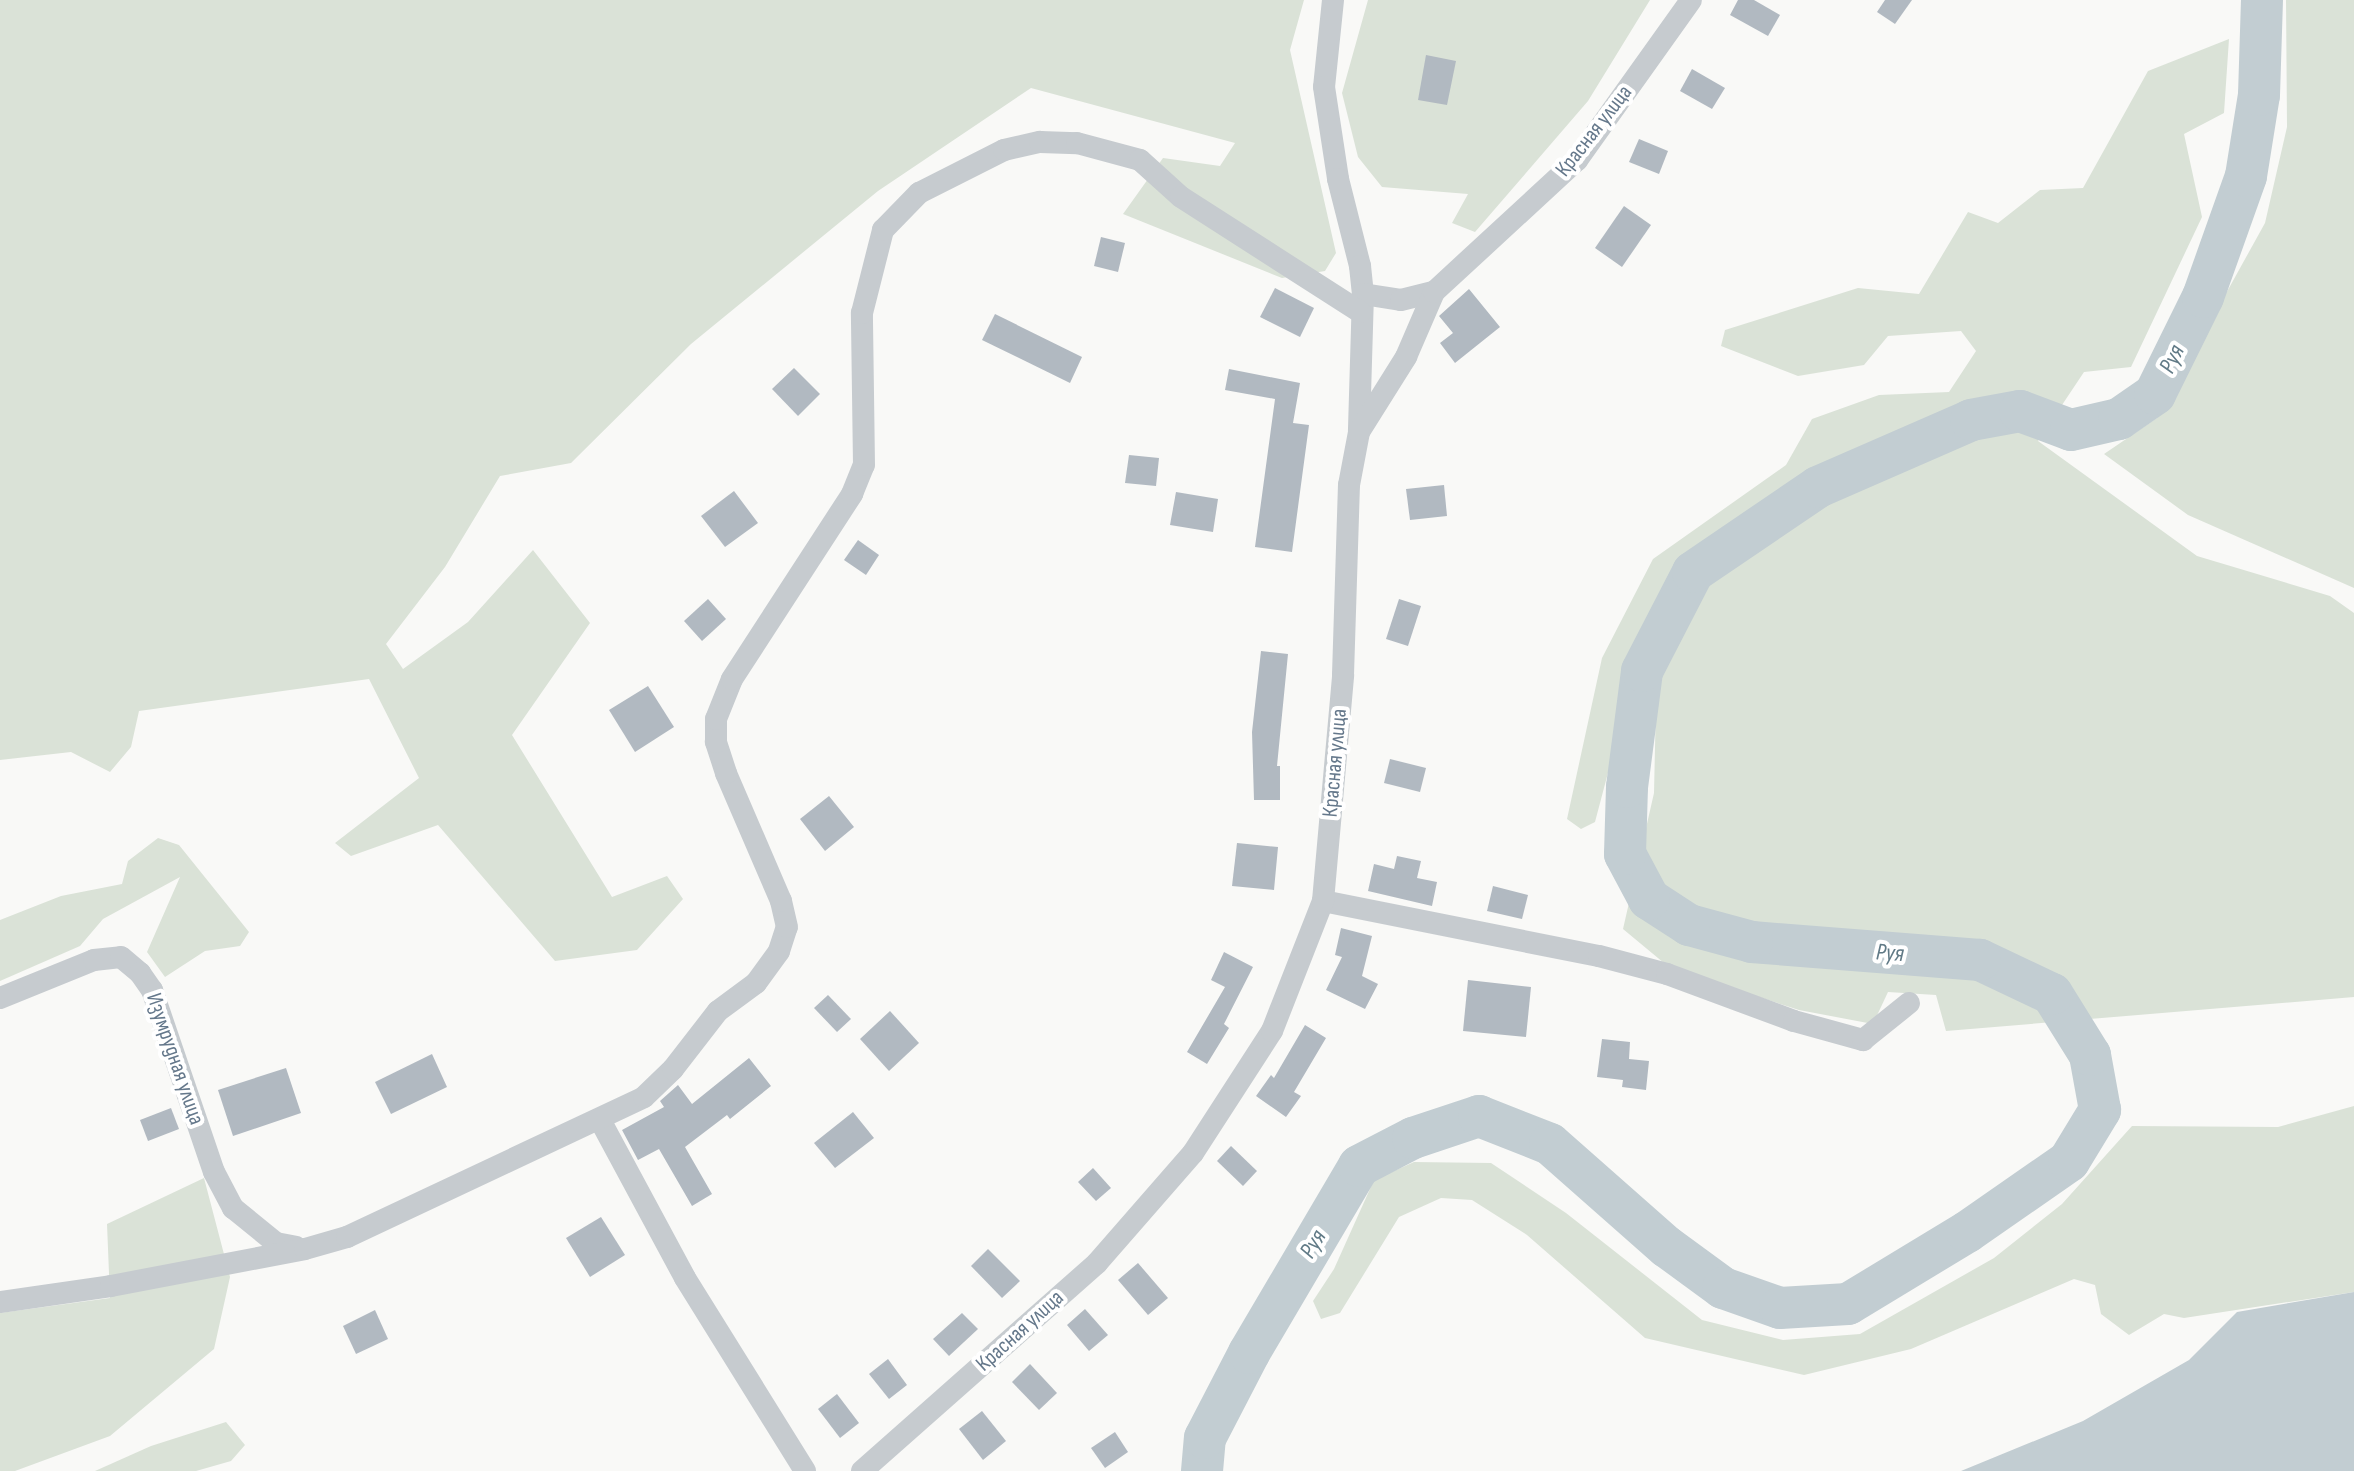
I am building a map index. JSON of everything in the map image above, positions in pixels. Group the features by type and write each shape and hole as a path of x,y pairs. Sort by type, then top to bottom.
{"street":[{"path":"1333,0 1324,87 1338,179 1360,266 1359,432"},
{"name":"Красная улица","path":"862,1471 1097,1263 1193,1153 1272,1031 1323,901 1343,675 1349,485 1359,432 1406,357 1434,292 1577,160 1691,0"},
{"path":"0,1302 111,1286 305,1249 347,1237 487,1173 562,1132 600,1120 644,1097 673,1069 718,1011 756,983 779,951 787,927 781,901 726,773 716,742 716,719 732,679 852,494 864,465 862,313 883,230 919,193 1004,150 1040,142 1077,143 1140,160 1181,197 1362,303 1401,300 1434,292"},
{"path":"1323,901 1599,956 1667,974 1794,1021 1863,1040 1909,1003"},
{"name":"Изумрудная улица","path":"0,998 94,960 121,957 152,990 214,1172 233,1208 276,1243 305,1249"},
{"path":"600,1120 685,1278 805,1471"}],"shaded area":[{"path":"0,0 1304,0 1290,50 1336,253 1325,271 1282,278 1123,214 1163,158 1220,166 1235,143 1031,88 878,191 691,344 571,463 500,476 445,567 386,644 403,669 468,622 533,550 590,623 512,735 612,897 667,876 683,899 637,950 555,961 438,825 351,856 335,843 419,778 369,679 139,711 131,747 110,772 71,752 0,760"},
{"path":"1368,0 1650,0 1588,101 1475,232 1452,223 1468,194 1382,187 1358,157 1342,93"},
{"path":"2286,0 2354,0 2354,588 2188,515 2104,454 2157,418 2265,223 2287,127"},
{"path":"2229,39 2224,113 2184,134 2202,217 2131,367 2084,372 2038,441 2197,556 2330,596 2354,613 2354,997 1946,1031 1936,995 1888,992 1873,1024 1799,1010 1670,968 1623,929 1654,793 1656,702 1632,707 1614,750 1595,822 1581,829 1567,819 1602,658 1653,559 1786,465 1812,419 1879,395 1949,392 1976,351 1961,331 1888,336 1864,365 1798,376 1721,346 1725,330 1858,288 1919,294 1968,212 1998,223 2040,190 2083,188 2148,71"},
{"path":"158,838 179,845 249,932 240,946 205,951 165,977 147,952 180,877 103,919 80,946 0,981 0,920 61,896 122,884 128,861"},
{"path":"2354,1106 2354,1292 2184,1318 2164,1314 2129,1335 2101,1314 2095,1285 2074,1279 1911,1349 1804,1375 1645,1338 1527,1235 1472,1200 1441,1198 1399,1217 1340,1313 1321,1319 1313,1301 1334,1269 1374,1180 1414,1162 1491,1163 1566,1213 1702,1320 1783,1340 1860,1334 1994,1258 2062,1204 2132,1126 2278,1127"},
{"path":"204,1178 230,1277 214,1349 110,1436 15,1471 0,1471 0,1313 110,1298 107,1224"},
{"path":"2354,1292 2354,1471 1961,1471 2083,1421 2189,1360 2237,1312"},
{"path":"226,1422 245,1445 231,1461 196,1471 95,1471 151,1446"}],"building":[{"path":"1738,0 1754,0 1780,15 1768,36 1730,15"},
{"path":"1885,0 1912,0 1895,24 1877,12"},
{"path":"1426,55 1456,61 1447,105 1418,100"},
{"path":"1692,69 1725,88 1712,109 1680,91"},
{"path":"1639,139 1668,151 1659,174 1629,162"},
{"path":"1624,206 1651,225 1622,267 1595,248"},
{"path":"1101,237 1125,243 1118,272 1094,266"},
{"path":"1275,288 1314,308 1300,337 1260,317"},
{"path":"1469,289 1500,327 1455,363 1440,343 1453,333 1439,316"},
{"path":"995,314 1082,357 1070,383 982,340"},
{"path":"794,368 820,394 798,416 772,389"},
{"path":"1229,369 1300,383 1293,423 1309,425 1292,552 1255,547 1275,399 1225,390"},
{"path":"1129,455 1159,458 1156,486 1125,483"},
{"path":"1444,485 1447,516 1410,520 1406,489"},
{"path":"734,491 758,523 725,547 701,516"},
{"path":"1176,492 1218,499 1213,532 1170,525"},
{"path":"858,540 879,555 866,575 844,560"},
{"path":"708,599 726,619 702,641 684,621"},
{"path":"1399,599 1421,606 1408,646 1386,639"},
{"path":"1261,651 1288,654 1277,766 1280,766 1280,800 1254,800 1252,732"},
{"path":"648,686 674,727 635,752 609,710"},
{"path":"1390,759 1426,768 1420,792 1384,783"},
{"path":"829,796 854,827 825,851 800,819"},
{"path":"1237,843 1278,847 1274,890 1232,886"},
{"path":"1397,856 1421,861 1417,878 1437,882 1432,906 1368,891 1374,864 1394,869"},
{"path":"1493,886 1528,895 1522,919 1487,911"},
{"path":"1341,928 1372,936 1362,976 1378,984 1365,1009 1326,990 1342,957 1335,955"},
{"path":"1224,952 1253,967 1224,1024 1229,1028 1207,1064 1187,1052 1225,987 1211,980"},
{"path":"1468,980 1531,987 1526,1037 1463,1031"},
{"path":"828,995 851,1019 837,1032 814,1008"},
{"path":"890,1011 919,1043 889,1071 860,1039"},
{"path":"1305,1025 1326,1038 1294,1092 1301,1096 1286,1117 1256,1096 1271,1075 1274,1078"},
{"path":"1602,1039 1630,1042 1629,1059 1649,1061 1646,1090 1622,1087 1623,1080 1597,1077"},
{"path":"432,1054 447,1087 391,1114 375,1082"},
{"path":"749,1058 771,1086 730,1119 727,1115 685,1147 712,1194 692,1206 659,1149 638,1160 622,1130 664,1107 660,1101 678,1085 692,1104"},
{"path":"286,1068 301,1113 233,1136 218,1090"},
{"path":"171,1108 179,1129 148,1141 140,1120"},
{"path":"853,1112 874,1138 835,1168 814,1143"},
{"path":"1231,1146 1257,1171 1243,1186 1217,1161"},
{"path":"1093,1168 1111,1188 1096,1201 1078,1182"},
{"path":"601,1217 625,1255 590,1277 566,1238"},
{"path":"988,1249 1020,1281 1002,1298 971,1266"},
{"path":"1138,1263 1168,1298 1148,1315 1118,1280"},
{"path":"1085,1309 1108,1335 1089,1351 1067,1325"},
{"path":"375,1310 388,1339 356,1354 343,1326"},
{"path":"962,1313 978,1329 949,1356 933,1339"},
{"path":"888,1359 907,1385 889,1399 869,1374"},
{"path":"1030,1364 1057,1393 1039,1410 1012,1382"},
{"path":"837,1394 859,1423 840,1438 818,1409"},
{"path":"982,1411 1006,1441 983,1460 959,1429"},
{"path":"1115,1432 1128,1452 1105,1468 1091,1448"}],"waterway":[{"name":"Руя","path":"1202,1471 1205,1438 1249,1353 1359,1166 1413,1138 1479,1116 1550,1144 1667,1247 1723,1288 1780,1308 1848,1304 1967,1232 2069,1161 2100,1110 2090,1055 2052,994 1980,960 1752,942 1689,925 1649,899 1625,854 1627,787 1642,671 1693,572 1818,487 1971,420 2020,411 2071,430 2119,419 2155,394 2203,297 2246,176 2259,95 2262,0"}]}
